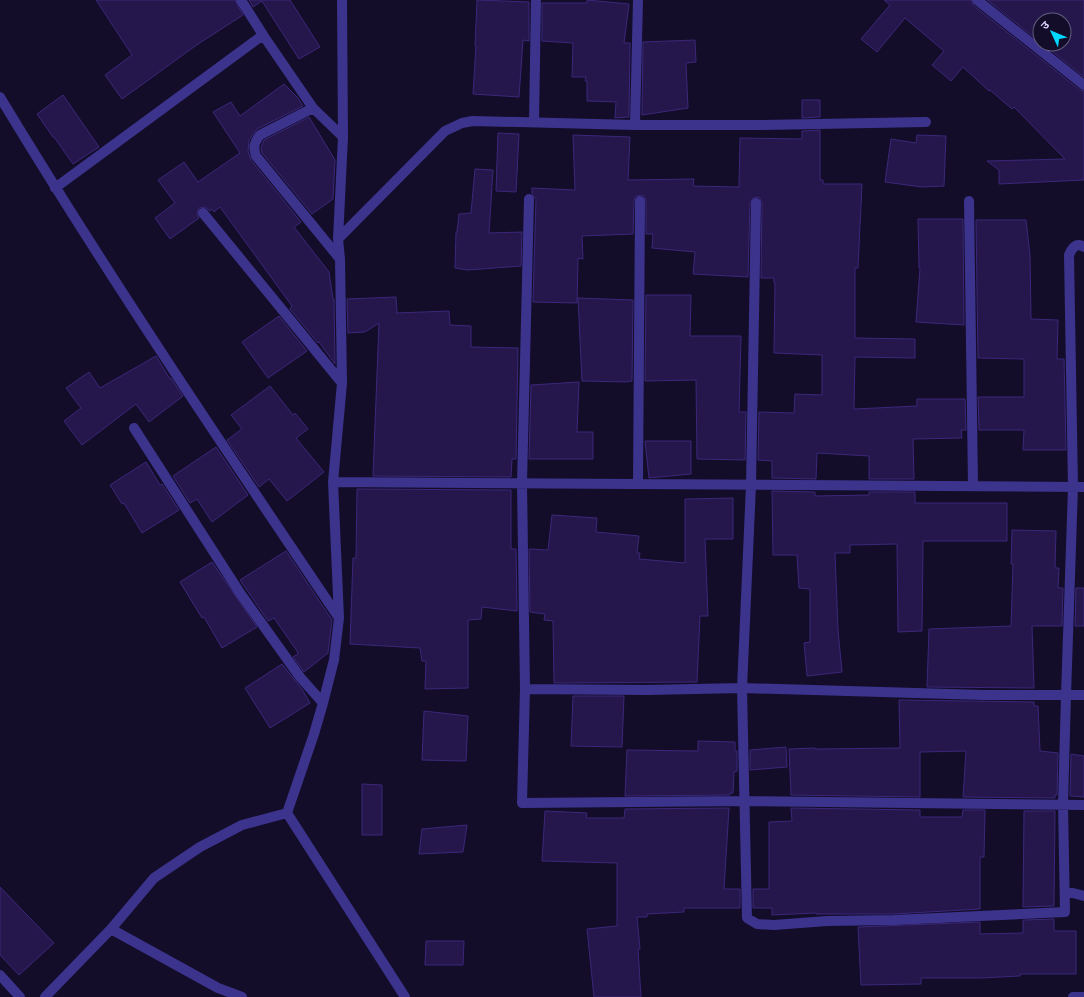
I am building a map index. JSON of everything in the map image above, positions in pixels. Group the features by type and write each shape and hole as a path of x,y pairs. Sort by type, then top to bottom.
{"street":[{"path":"241,0 313,108 343,138"},
{"path":"287,812 323,703 334,660 339,618 333,482 342,383 340,258 338,239 343,138 342,0"},
{"path":"534,122 536,0"},
{"path":"635,125 638,0"},
{"path":"977,0 1084,85"},
{"path":"55,188 263,34"},
{"path":"0,97 55,188 199,410 339,618"},
{"path":"313,108 260,135 254,142 254,149 256,156 340,258"},
{"path":"338,239 445,131 473,121 635,125 760,125 926,122"},
{"path":"529,199 522,483 525,689 522,803 745,801 1084,805"},
{"path":"638,484 640,201"},
{"path":"969,201 973,486"},
{"path":"756,203 751,485 742,688 747,918 757,924 774,925 827,921 894,920 1065,912 1064,805 1066,695 1073,487 1069,255 1072,248 1081,245 1084,247"},
{"path":"203,213 342,383"},
{"path":"134,428 240,593 300,677 323,703"},
{"path":"333,482 1084,487"},
{"path":"525,689 648,690 742,688 1084,695"},
{"path":"45,997 110,929 154,878 200,847 242,825 287,812"},
{"path":"287,812 405,997"},
{"path":"1064,891 1084,896"},
{"path":"110,929 218,988 242,997"},
{"path":"0,975 20,997"},
{"path":"1073,997 1084,997"}],"building":[{"path":"96,0 235,0 243,15 198,44 122,99 105,75 132,55"},
{"path":"249,0 290,0 320,47 299,59 262,1 253,7"},
{"path":"477,0 529,2 529,41 523,40 519,97 473,94"},
{"path":"587,0 629,4 624,43 630,43 629,117 615,118 616,102 587,101 586,77 572,77 573,43 542,41 542,3 587,3"},
{"path":"884,0 971,0 973,5 1080,90 1084,91 1084,180 999,184 999,170 987,161 1065,159 1014,107 1012,109 990,90 989,91 963,67 951,81 932,65 944,51 905,18 877,52 861,39 890,5"},
{"path":"987,0 1084,0 1084,77 1053,52 1072,52 1072,12 1032,12 1032,36"},
{"path":"695,40 696,62 686,63 688,108 642,115 643,42"},
{"path":"284,84 298,98 303,106 257,129 249,140 248,151 251,160 301,222 294,227 329,272 334,299 335,364 319,342 318,343 290,309 292,306 220,207 214,212 212,209 210,211 205,207 199,208 197,214 199,218 170,239 155,218 175,203 158,180 184,162 198,182 240,153 213,112 231,102 240,116"},
{"path":"63,95 99,147 73,164 37,114"},
{"path":"802,100 820,100 820,117 802,118"},
{"path":"309,117 335,160 333,199 312,214 262,153 261,148 264,140"},
{"path":"820,130 820,180 823,180 823,184 862,184 858,268 855,268 855,338 915,339 915,358 855,357 854,409 917,406 917,399 965,399 966,430 961,430 962,438 913,439 914,479 869,479 869,456 817,453 816,479 772,478 772,461 758,460 759,412 794,413 795,394 822,395 822,355 774,353 775,283 774,278 761,278 762,203 759,197 753,198 750,203 748,277 693,274 695,252 652,248 653,234 646,234 646,201 644,196 640,195 635,197 634,201 633,234 582,236 583,259 578,258 577,303 533,302 536,199 532,194 532,188 575,190 573,135 630,137 628,180 694,179 693,186 739,187 740,138 802,139 802,131"},
{"path":"498,133 519,134 516,192 496,191"},
{"path":"917,135 946,136 944,186 922,187 885,182 891,139 916,143"},
{"path":"475,169 493,170 489,233 522,232 521,266 468,270 455,268 456,232 459,214 471,213"},
{"path":"918,219 963,219 964,325 916,322 920,268"},
{"path":"976,220 1026,220 1030,255 1031,319 1058,320 1057,359 1064,359 1066,450 1023,450 1024,430 979,430 978,397 1024,397 1024,359 978,358"},
{"path":"646,295 691,295 690,336 741,336 739,412 746,412 745,460 697,459 696,380 645,381"},
{"path":"396,297 396,313 449,311 450,325 471,326 471,347 518,348 516,459 512,459 511,477 373,476 379,323 365,332 348,333 347,299"},
{"path":"578,298 633,300 632,381 582,381"},
{"path":"279,316 307,351 268,378 242,342"},
{"path":"156,356 170,379 171,378 183,396 149,422 136,404 82,445 64,421 81,408 66,388 89,372 100,388"},
{"path":"579,382 577,432 593,432 593,459 529,459 531,385"},
{"path":"270,386 293,415 295,413 308,429 296,438 324,472 287,501 269,479 259,487 227,440 242,429 231,415"},
{"path":"645,441 691,441 691,474 649,478"},
{"path":"216,447 248,495 212,522 197,499 190,503 173,476"},
{"path":"146,462 160,485 162,484 179,510 142,533 124,503 122,504 110,485"},
{"path":"357,489 511,490 511,549 516,549 517,611 482,607 481,619 468,620 468,688 425,689 426,661 422,661 420,648 350,644 353,558 356,558"},
{"path":"772,491 815,492 815,496 869,495 869,492 915,492 915,503 1007,503 1007,541 923,541 922,631 898,632 897,544 850,545 850,553 835,553 838,630 842,672 807,676 804,643 810,642 810,589 799,588 797,555 773,555"},
{"path":"733,498 733,539 705,539 708,616 700,616 697,682 554,683 553,621 544,620 545,614 530,612 529,549 548,550 552,515 597,518 596,532 639,536 637,553 640,553 639,559 685,563 685,499"},
{"path":"1012,530 1056,531 1055,568 1059,568 1058,588 1063,588 1062,626 1032,626 1034,688 927,687 929,629 1011,626 1013,564 1011,564"},
{"path":"286,551 332,620 328,653 304,672 293,657 298,654 297,651 274,618 268,621 240,580"},
{"path":"212,562 257,627 222,648 204,617 202,618 180,582"},
{"path":"1076,588 1084,588 1084,626 1075,626"},
{"path":"282,664 302,689 310,703 270,728 245,688"},
{"path":"573,696 624,696 622,747 571,746"},
{"path":"899,700 1034,702 1034,706 1038,706 1040,751 1058,753 1057,795 1055,795 1055,798 963,797 966,751 920,752 920,797 791,795 789,749 900,748"},
{"path":"424,711 468,716 466,761 422,760"},
{"path":"698,741 735,742 735,751 737,751 737,771 734,772 733,793 730,793 730,795 625,796 627,750 698,751"},
{"path":"786,747 787,767 750,770 750,750"},
{"path":"1071,754 1084,756 1084,797 1070,796"},
{"path":"362,784 382,785 382,835 362,835"},
{"path":"729,808 724,889 740,889 740,908 684,908 684,912 647,914 647,917 637,917 640,949 638,949 641,997 594,997 587,929 617,926 617,863 542,861 545,811 587,813 586,818 624,818 625,809"},
{"path":"791,808 920,810 920,817 962,817 963,810 985,810 984,857 980,857 980,909 894,914 816,913 772,915 772,908 753,908 753,889 769,889 769,822 792,821"},
{"path":"1024,811 1055,811 1054,906 1023,907"},
{"path":"467,825 463,852 419,854 422,829"},
{"path":"0,887 54,943 19,975 0,955"},
{"path":"1054,919 1054,931 1076,931 1076,974 1020,974 1020,976 981,978 921,978 921,984 861,985 858,927 980,922 980,934 1023,933 1023,920"},
{"path":"426,941 464,941 463,965 425,965"}]}
